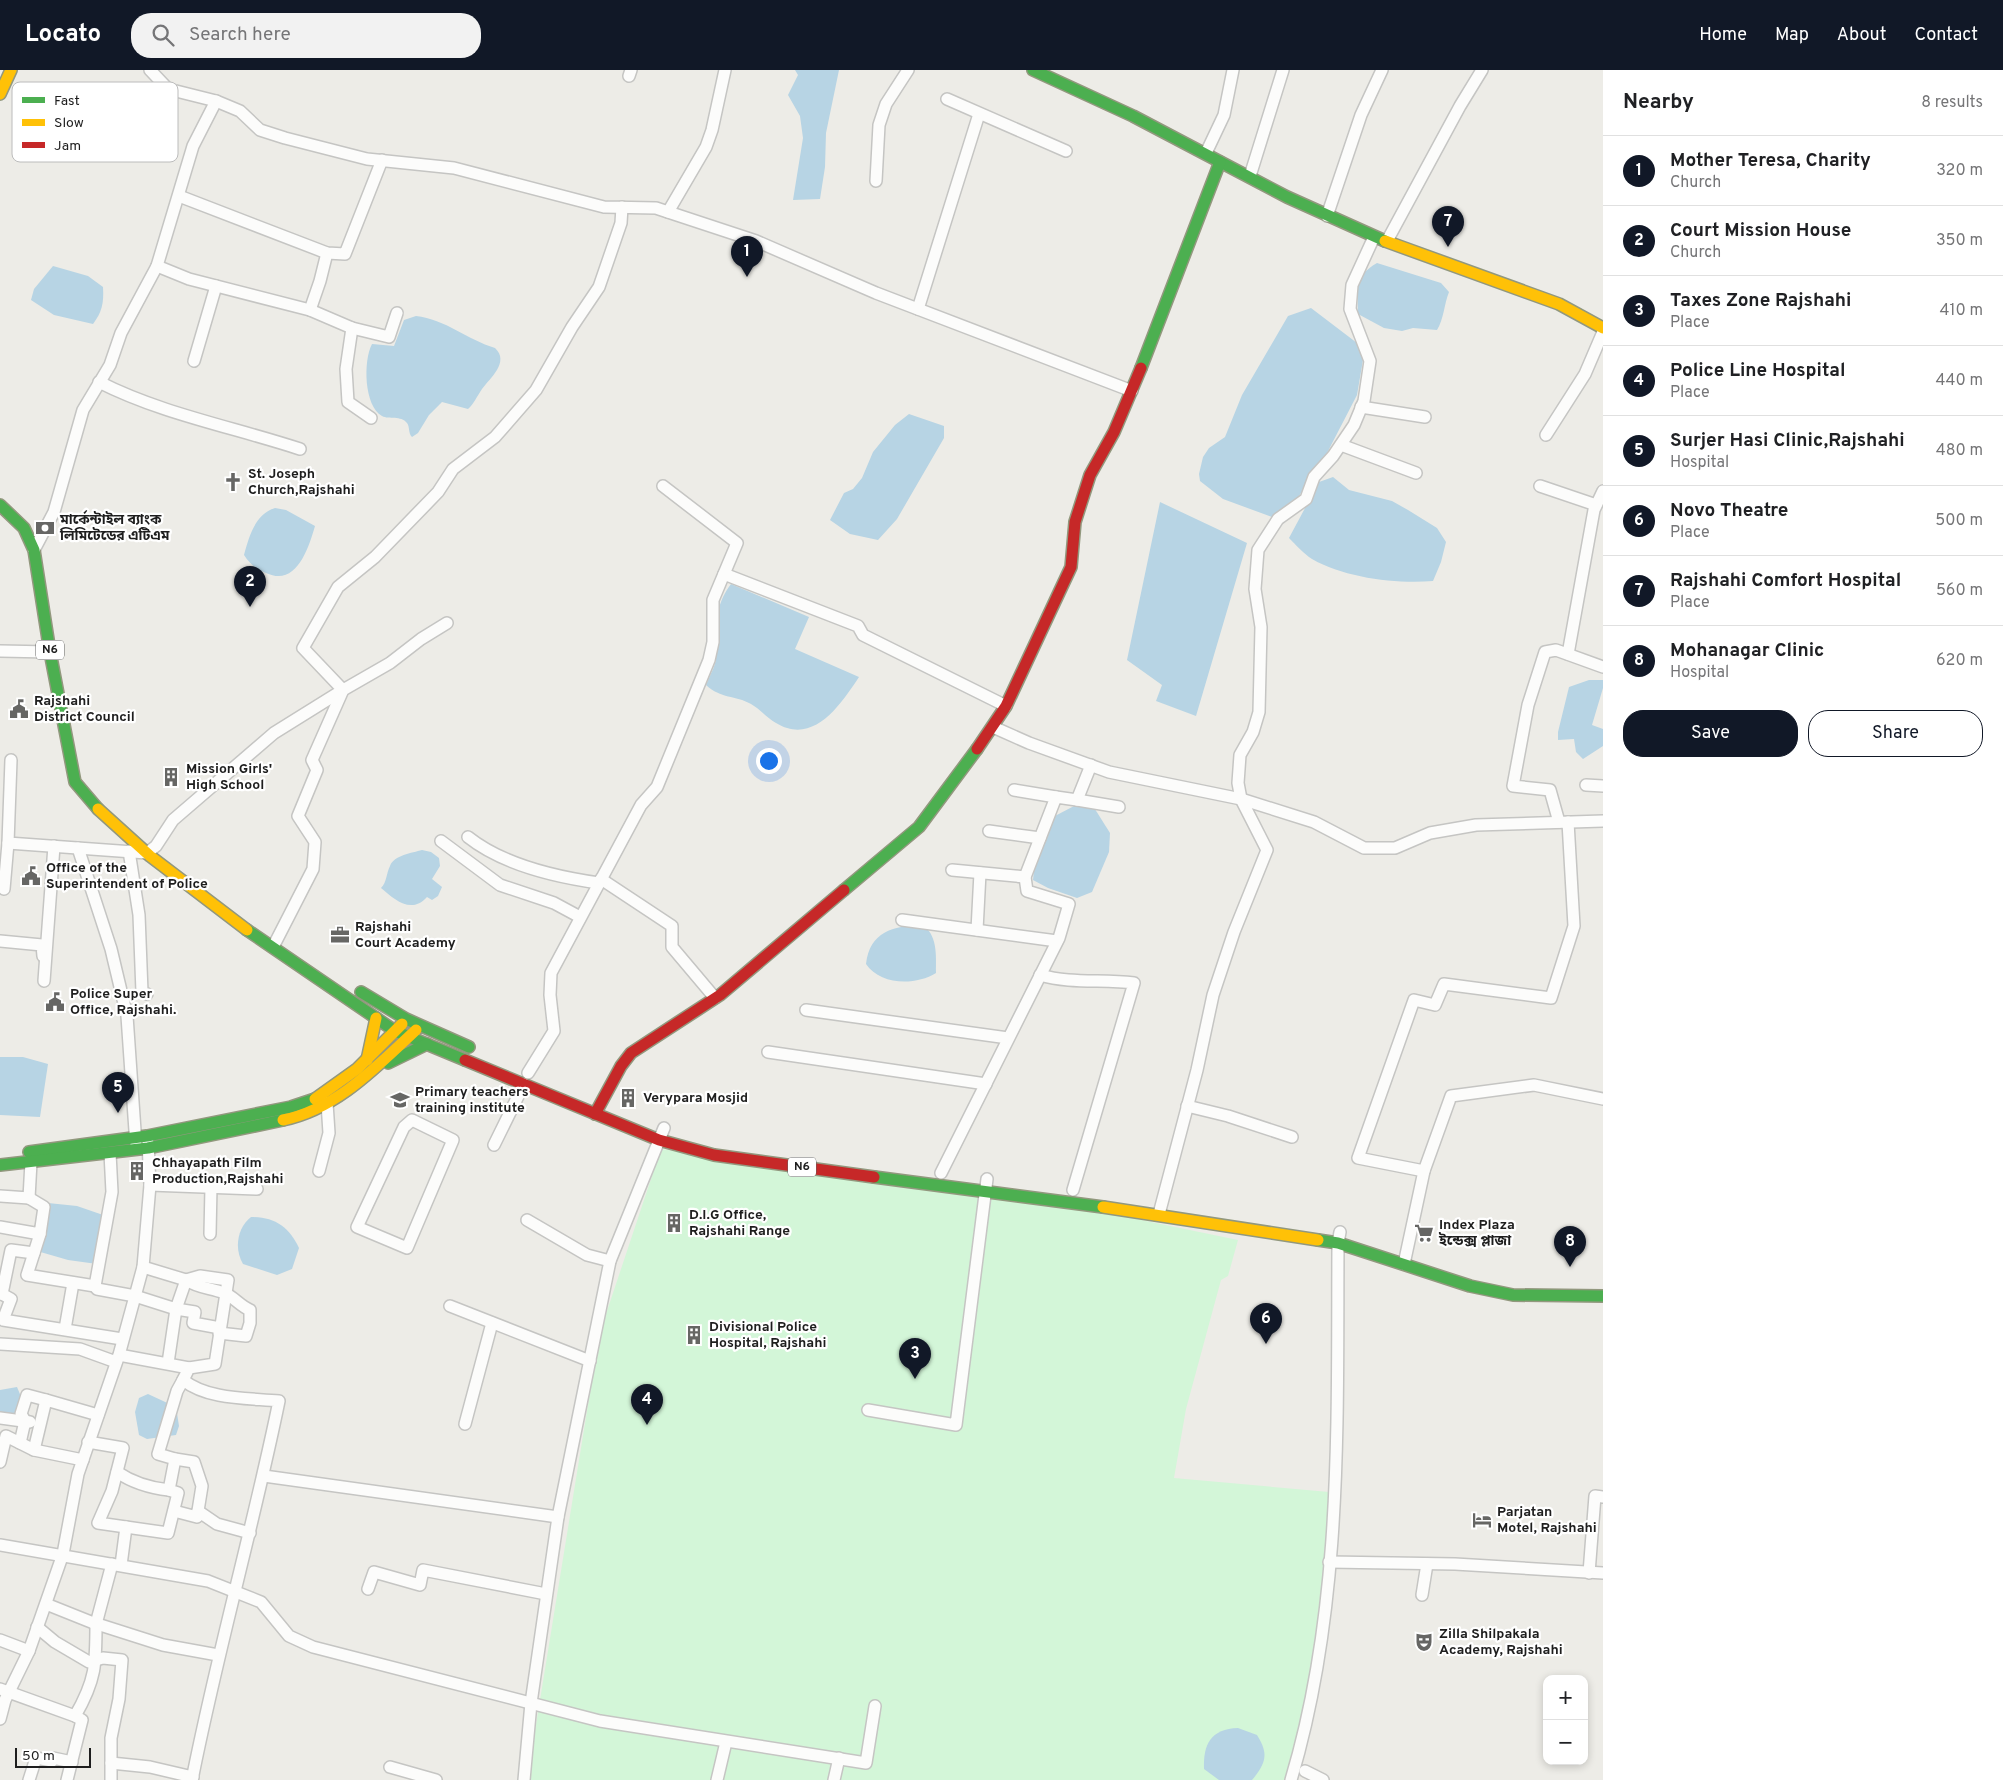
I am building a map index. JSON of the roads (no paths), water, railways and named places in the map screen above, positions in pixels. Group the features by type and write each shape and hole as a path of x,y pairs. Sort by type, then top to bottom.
{"main road":[{"path":"0,94 11,70"},
{"path":"1033,70 1206,153 1250,176 1286,198 1374,237 1559,304 1602,327"},
{"path":"594,1114 621,1066 631,1054 715,998 919,827 994,727 1006,706 1071,566 1076,522 1090,475 1114,432 1132,391 1220,162"},
{"name":"N6","path":"0,505 24,528 34,550 50,652 75,782 90,801 152,850 395,1031 427,1044 527,1076 594,1114 659,1140 714,1155 986,1193 1160,1206 1339,1238 1369,1240"},
{"name":"N6","path":"276,943 406,1019 483,1053"},
{"path":"366,1060 376,1018"},
{"path":"0,1166 110,1153 142,1143 291,1107 318,1098 357,1069 406,1019"},
{"path":"0,1155 142,1143 288,1119 328,1103 373,1070 420,1026"},
{"path":"373,1070 427,1044"},
{"name":"N6","path":"668,1129 708,1142 946,1174"},
{"name":"N6","path":"1279,1222 1339,1238 1404,1264 1470,1286 1513,1295 1603,1296"},
{"path":"1531,1283 1603,1286"}],"street":[{"path":"150,70 161,82"},
{"path":"668,212 706,147 712,130 725,70"},
{"path":"876,181 879,125 886,104 908,70"},
{"path":"1206,153 1224,114 1233,70"},
{"path":"1250,176 1283,70"},
{"path":"1328,216 1361,115 1382,70"},
{"path":"1387,241 1460,106 1482,70"},
{"path":"178,92 216,101 240,111 260,130 367,158 454,168 604,207 656,208 756,241 918,309 1132,391"},
{"path":"947,99 1066,151"},
{"path":"34,550 54,512 83,410 110,365 121,333 158,266 194,146 216,101"},
{"path":"918,309 979,114"},
{"path":"179,196 327,253 345,254 382,160"},
{"path":"343,690 303,648 319,618 338,587 375,557 438,492 453,469 495,437 536,390 572,327 599,287 622,223 622,207"},
{"path":"1160,1206 1187,1106 1213,995 1234,932 1267,850 1241,799 1238,783 1240,755 1253,732 1259,712 1261,627 1255,590 1258,550 1278,519 1306,499 1314,477 1354,425 1361,407 1370,361 1350,309 1352,285 1374,237"},
{"path":"310,310 327,253"},
{"path":"158,266 189,279 310,310 352,328 389,338 397,313"},
{"path":"194,361 216,286"},
{"path":"1546,435 1585,374 1602,327"},
{"path":"352,328 346,369 348,402 371,418"},
{"path":"99,382 126,396 155,406 227,430 300,449"},
{"path":"1361,407 1425,417"},
{"path":"1341,444 1416,473"},
{"path":"494,1145 527,1076 554,1031 550,995 551,973 641,805 657,786 703,674 714,642 713,600 737,542 664,486"},
{"path":"1540,486 1596,505"},
{"path":"1568,654 1573,616 1581,588 1596,505 1603,491"},
{"path":"724,574 858,626 864,635 1006,706"},
{"path":"8,843 129,852 152,850 173,820 274,733 390,663 421,638 447,623"},
{"path":"1424,1171 1358,1158 1414,1000 1435,1005 1444,984 1551,998 1574,926 1564,822 1550,790 1513,786 1528,705 1545,652 1556,650 1603,667"},
{"path":"0,651 50,652"},
{"path":"276,943 313,869 315,842 298,816 316,770 312,760 343,690"},
{"path":"994,727 1109,772 1241,799 1314,822 1364,848 1396,848 1430,833 1476,825 1603,821"},
{"path":"4,888 8,843 11,760"},
{"path":"1077,800 1091,765"},
{"path":"1586,785 1603,786"},
{"path":"1014,790 1119,807"},
{"path":"946,1174 986,1084 1057,941 1069,904 1027,891 1025,877 1056,797"},
{"path":"989,831 1040,838"},
{"path":"468,837 482,849 557,877 600,881 672,926 672,947 715,998"},
{"path":"441,841 500,885 554,903 580,917"},
{"path":"0,941 42,945 44,978 54,846"},
{"path":"0,1719 4,1690 29,1651 63,1554 88,1442 117,1358 144,1267 150,1185 142,1143 127,1016 111,949 78,848"},
{"path":"129,852 139,914 142,992 147,994"},
{"path":"952,870 1025,877"},
{"path":"977,930 980,873"},
{"path":"902,920 1057,941"},
{"path":"1040,975 1061,981 1106,980 1134,983 1073,1191"},
{"path":"806,1010 1008,1038"},
{"path":"768,1052 986,1084"},
{"path":"1404,1264 1424,1171 1451,1096 1534,1085 1603,1099"},
{"path":"319,1171 329,1133 328,1103"},
{"path":"1187,1106 1228,1116 1292,1137"},
{"path":"412,1120 453,1140 407,1248 358,1227 404,1127 412,1120"},
{"path":"524,1780 531,1703 558,1517 610,1261 659,1140 668,1129"},
{"path":"95,1286 112,1192 110,1153"},
{"path":"29,1198 31,1162"},
{"path":"868,1410 956,1425 987,1179"},
{"path":"150,1185 257,1189"},
{"path":"210,1234 211,1187"},
{"path":"0,1196 29,1198 44,1207 40,1234 27,1275 95,1286 97,1289 135,1296 176,1309 195,1312 193,1324 246,1336 250,1323 250,1310 226,1293"},
{"path":"527,1220 587,1255 610,1261"},
{"path":"0,1227 40,1234"},
{"path":"1292,1780 1317,1671 1329,1562 1337,1454 1339,1238"},
{"path":"34,1253 6,1249 1,1294 11,1299 2,1316 3,1320 122,1339"},
{"path":"0,1344 80,1350 117,1358 168,1363 189,1368 215,1364 228,1280 200,1276 186,1280 144,1267"},
{"path":"168,1363 176,1309 186,1280"},
{"path":"65,1329 74,1282"},
{"path":"450,1306 590,1361"},
{"path":"465,1424 492,1323"},
{"path":"174,1511 197,1516 202,1486 199,1470 194,1462 158,1454 177,1391 189,1368"},
{"path":"111,1763 150,1767 192,1779 218,1655 264,1476 279,1401 223,1396 192,1387 183,1380"},
{"path":"20,1443 25,1421 21,1414 27,1395 98,1415"},
{"path":"34,1450 46,1400"},
{"path":"0,1418 40,1425"},
{"path":"0,1462 3,1435 34,1450 83,1460"},
{"path":"88,1442 123,1448 117,1472 98,1523 168,1533 178,1493 155,1489 130,1481 117,1472"},
{"path":"169,1490 175,1459"},
{"path":"264,1476 558,1517"},
{"path":"1589,1573 1594,1496 1603,1497"},
{"path":"198,1511 217,1524 250,1533"},
{"path":"75,1716 89,1692 96,1660 95,1623 116,1565 126,1527"},
{"path":"0,1545 63,1554 208,1581 236,1590 261,1602 289,1636 313,1647 600,1721 866,1763 875,1706"},
{"path":"1329,1562 1427,1564 1603,1573"},
{"path":"1422,1595 1427,1564"},
{"path":"368,1589 374,1572 420,1585 424,1570 546,1594"},
{"path":"46,1604 95,1623 163,1645 218,1655"},
{"path":"37,1628 55,1642 89,1662 96,1660 122,1660 119,1699 111,1738 111,1780"},
{"path":"0,1640 29,1651"},
{"path":"4,1690 82,1720 67,1780"},
{"path":"717,1780 726,1742"},
{"path":"29,1780 36,1758 52,1761 53,1758 72,1762"},
{"path":"834,1780 839,1758"},
{"path":"390,1767 436,1780"},
{"path":"1305,1771 1323,1780"}],"water":[{"path":"795,70 839,70 826,133 825,167 820,199 793,200 803,138 800,116 788,95 798,75"},
{"path":"1377,263 1441,283 1449,292 1437,330 1413,328 1402,331 1384,328 1358,314 1360,279 1369,268"},
{"path":"53,266 88,276 103,287 102,307 93,324 54,315 31,300 34,289"},
{"path":"1311,308 1357,343 1363,360 1357,395 1326,455 1295,502 1272,517 1223,499 1200,481 1199,474 1203,457 1209,448 1225,437 1242,395 1288,316"},
{"path":"416,316 447,325 495,348 499,353 500,364 468,409 442,402 429,415 418,433 412,437 408,425 402,419 385,417 376,411 369,393 366,372 372,344 394,346 404,320"},
{"path":"909,414 944,426 944,438 897,519 878,540 850,534 830,520 844,493 853,489 862,478 873,452 895,425"},
{"path":"1333,477 1349,490 1392,501 1437,528 1446,542 1441,562 1433,581 1403,582 1371,578 1340,571 1312,559 1289,538 1319,482"},
{"path":"1160,502 1247,543 1196,716 1156,701 1162,685 1127,660"},
{"path":"275,508 286,510 315,526 309,545 299,564 293,571 285,575 276,576 256,568 244,555 254,527 262,515"},
{"path":"731,584 809,617 795,649 859,677 844,699 825,719 814,726 790,729 776,723 751,704 717,693 706,685 716,659 718,612"},
{"path":"1589,680 1603,680 1603,688 1592,725 1603,729 1603,746 1583,759 1576,752 1574,739 1558,740 1558,732 1569,687"},
{"path":"1076,805 1093,806 1110,833 1109,852 1092,892 1077,898 1048,888 1033,880 1034,870 1053,817"},
{"path":"422,850 431,852 439,858 440,866 432,879 442,887 438,896 432,900 427,897 415,905 409,905 391,897 381,888 395,859"},
{"path":"921,924 931,933 933,939 936,952 936,973 918,980 889,980 872,971 866,964 872,944 884,933 892,929"},
{"path":"0,1057 23,1057 48,1064 40,1117 0,1115"},
{"path":"48,1203 77,1206 106,1216 97,1264 68,1260 37,1251"},
{"path":"251,1217 260,1217 274,1221 291,1234 299,1248 292,1269 277,1275 243,1264 238,1252 238,1239 243,1227"},
{"path":"17,1387 22,1399 17,1414 0,1415 0,1390"},
{"path":"148,1394 176,1407 179,1426 176,1435 147,1439 139,1435 135,1412 139,1398"},
{"path":"1238,1728 1257,1735 1263,1748 1263,1763 1252,1780 1219,1780 1204,1769 1207,1745 1221,1731"}],"place":[{"name":"Rajshahi Comfort Hospital","path":"1448,247"},
{"name":"Mother Teresa, Charity","path":"747,277"},
{"name":"St. Joseph Church,Rajshahi","path":"233,482"},
{"name":"মার্কেন্টাইল ব্যাংক লিমিটেডের এটিএম","path":"45,528"},
{"name":"Court Mission House","path":"250,607"},
{"name":"Rajshahi District Council","path":"19,709"},
{"name":"Mission Girls' High School","path":"171,777"},
{"name":"Office of the Superintendent of Police","path":"31,876"},
{"name":"Rajshahi Court Academy","path":"340,935"},
{"name":"Police Super Office, Rajshahi.","path":"55,1002"},
{"name":"Verypara Mosjid","path":"628,1098"},
{"name":"Primary teachers training institute","path":"400,1100"},
{"name":"Surjer Hasi Clinic,Rajshahi","path":"118,1113"},
{"name":"Chhayapath Film Production,Rajshahi","path":"137,1171"},
{"name":"D.I.G Office, Rajshahi Range","path":"674,1223"},
{"name":"Index Plaza ইন্ডেক্স প্লাজা","path":"1424,1233"},
{"name":"Mohanagar Clinic","path":"1570,1267"},
{"name":"Divisional Police Hospital, Rajshahi","path":"694,1335"},
{"name":"Novo Theatre","path":"1266,1344"},
{"name":"Taxes Zone Rajshahi","path":"915,1379"},
{"name":"Police Line Hospital","path":"647,1425"},
{"name":"Parjatan Motel, Rajshahi","path":"1482,1520"},
{"name":"Zilla Shilpakala Academy, Rajshahi","path":"1424,1642"}]}
